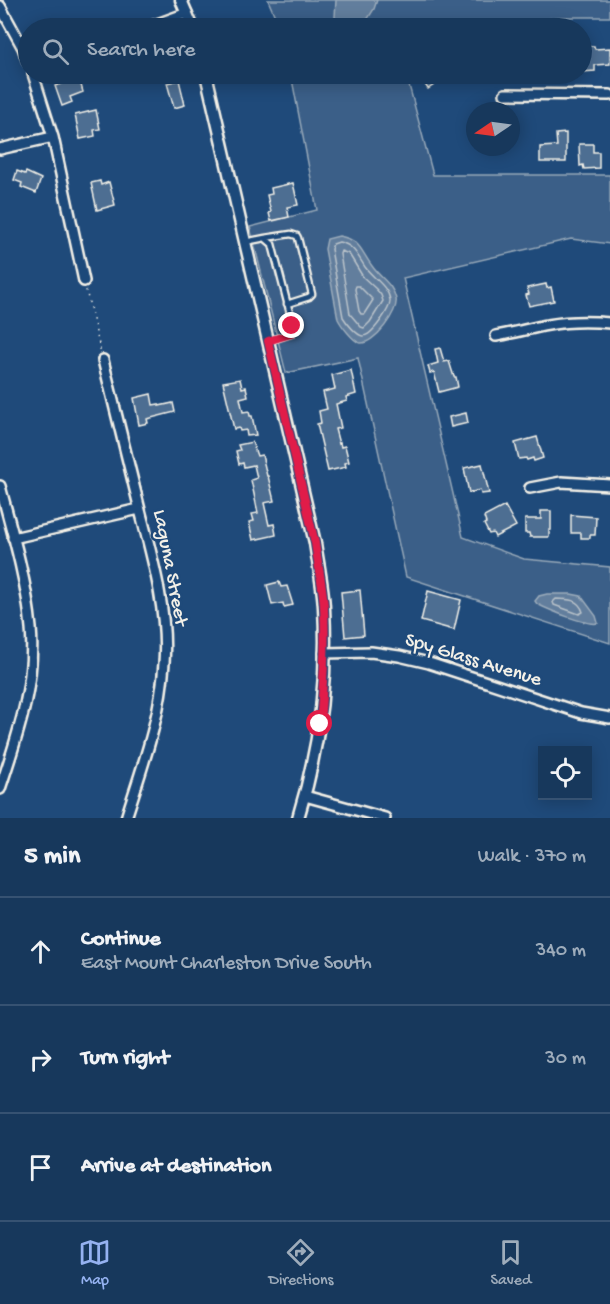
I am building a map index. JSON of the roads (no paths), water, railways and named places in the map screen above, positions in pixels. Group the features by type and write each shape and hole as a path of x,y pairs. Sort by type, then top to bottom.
{"street":[{"path":"181,0 189,18"},
{"path":"0,6 18,39"},
{"path":"173,18 187,13"},
{"path":"36,84 53,137 84,281"},
{"path":"208,84 315,543 324,606 320,724 305,796 298,818"},
{"path":"505,94 610,95"},
{"path":"0,149 53,137"},
{"path":"496,336 572,321 610,323"},
{"name":"Laguna Street","path":"103,360 152,562 161,607 165,662 154,730 126,818"},
{"path":"530,488 561,482 610,485"},
{"path":"0,486 14,538 31,630 31,655 23,715 0,789"},
{"path":"14,538 139,508"},
{"name":"Spy Glass Avenue","path":"324,653 371,652 399,656 429,663 581,713 610,718"},
{"path":"305,796 385,818"}],"lane":[{"path":"245,242 291,234 297,236 312,294 309,297 287,303"},
{"path":"264,238 272,244 274,249 293,330 291,334 268,341"}],"water":[{"path":"336,0 377,0 368,18 335,17"},
{"path":"339,236 352,240 359,246 375,270 392,289 396,299 390,319 372,339 366,342 360,343 354,339 338,319 325,249 327,239"},
{"path":"547,594 581,596 596,616 598,623 577,620 537,604 535,601 539,596"}]}
